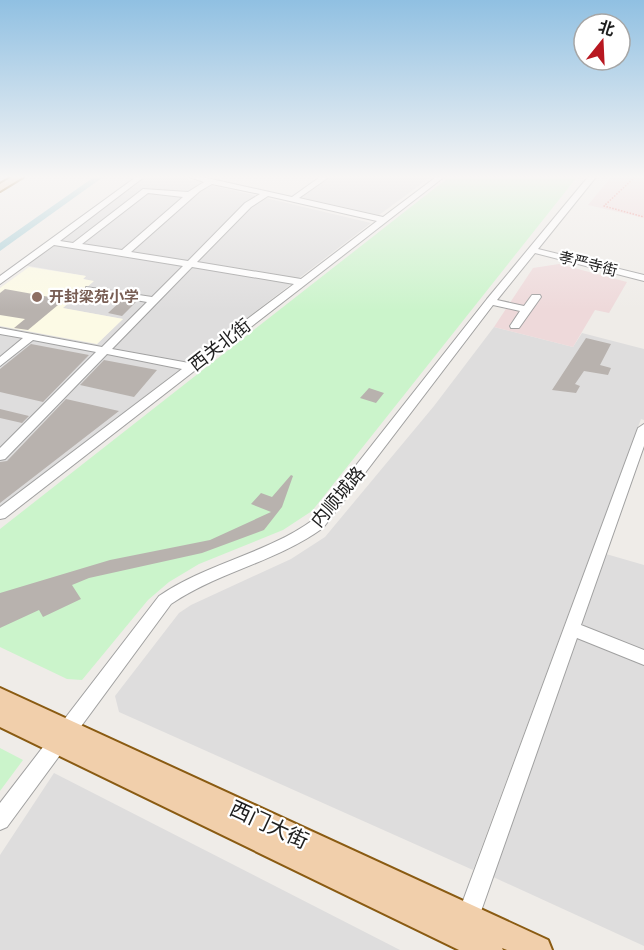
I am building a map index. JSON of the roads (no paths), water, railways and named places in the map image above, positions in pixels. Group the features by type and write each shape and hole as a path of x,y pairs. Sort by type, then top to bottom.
{"main road":[{"name":"西门大街","path":"0,698 62,736 478,948"},
{"name":"西门大街","path":"0,716 62,736 538,950"}],"street":[{"path":"0,281 80,221"},
{"path":"75,245 106,221"},
{"path":"124,253 161,221"},
{"path":"0,456 232,221"},
{"name":"西关北街","path":"0,514 383,221"},
{"name":"内顺城路","path":"0,820 157,609 174,593 296,541 318,524 491,300 556,221"},
{"path":"52,242 302,282"},
{"name":"孝严寺街","path":"534,248 644,276"},
{"path":"89,289 153,300"},
{"path":"515,326 536,297"},
{"path":"491,300 527,310"},
{"path":"0,331 192,367"},
{"path":"0,363 30,337"},
{"path":"468,917 644,429"},
{"path":"573,629 644,658"}],"water":[{"path":"31,221 41,221 0,251 0,243"}],"place":[{"name":"开封梁苑小学","path":"37,297"}]}
